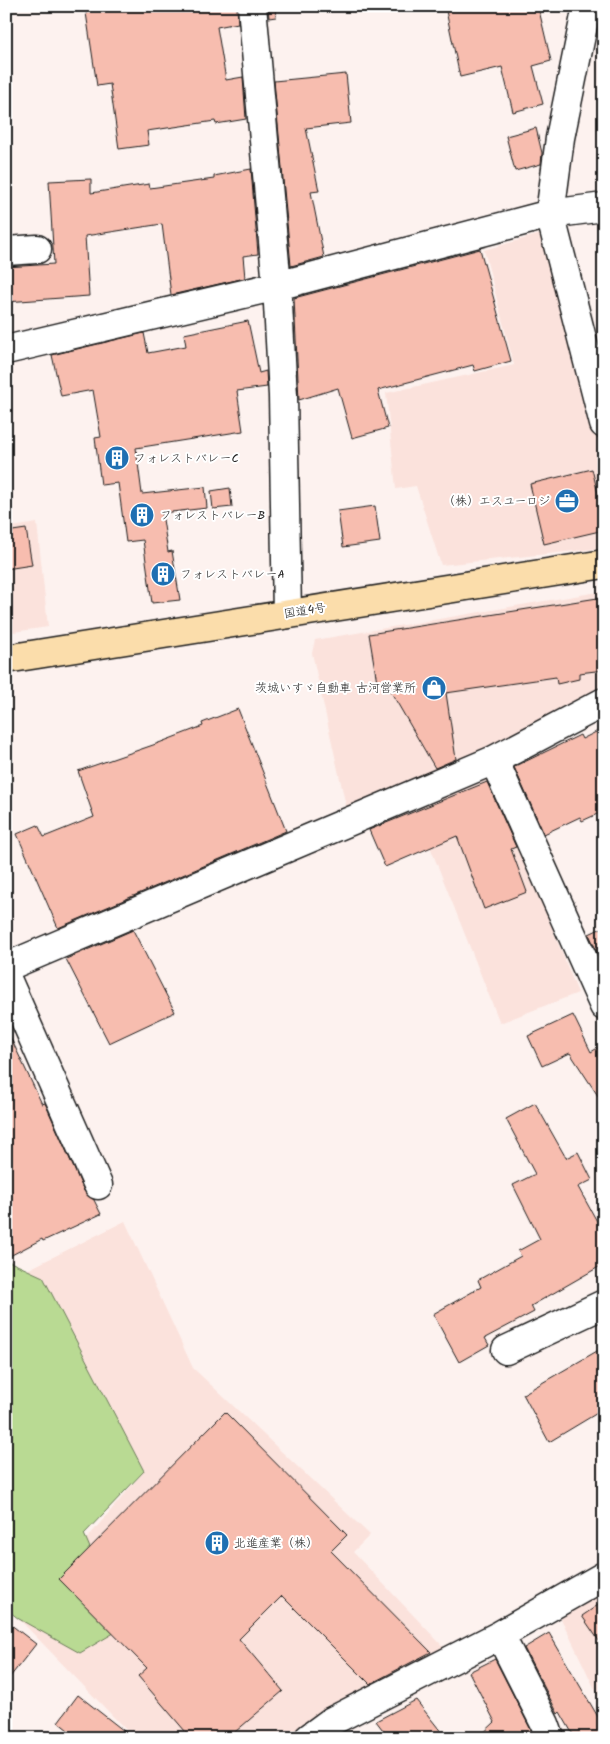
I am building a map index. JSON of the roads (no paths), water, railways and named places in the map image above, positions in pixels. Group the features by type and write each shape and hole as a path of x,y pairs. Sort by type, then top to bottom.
{"highway":[{"name":"国道4号","path":"6,659 604,564"}],"street":[{"path":"252,6 277,286 283,405 286,614"},
{"path":"587,6 560,138 550,214 604,424"},
{"path":"6,350 277,286 550,214 604,207"},
{"path":"6,250 37,249"},
{"path":"6,967 494,760 604,702"},
{"path":"494,760 604,1006"},
{"path":"6,977 98,1185"},
{"path":"506,1350 604,1304"},
{"path":"309,1738 332,1721 500,1635 604,1576"},
{"path":"500,1635 545,1724 550,1738"}],"place":[{"name":"フォレストバレーC","path":"117,458"},
{"name":"（株）エスユーロジ","path":"567,501"},
{"name":"フォレストバレーB","path":"142,515"},
{"name":"フォレストバレーA","path":"163,574"},
{"name":"茨城いすゞ自動車 古河営業所","path":"434,688"},
{"name":"北進産業（株）","path":"217,1543"}]}
